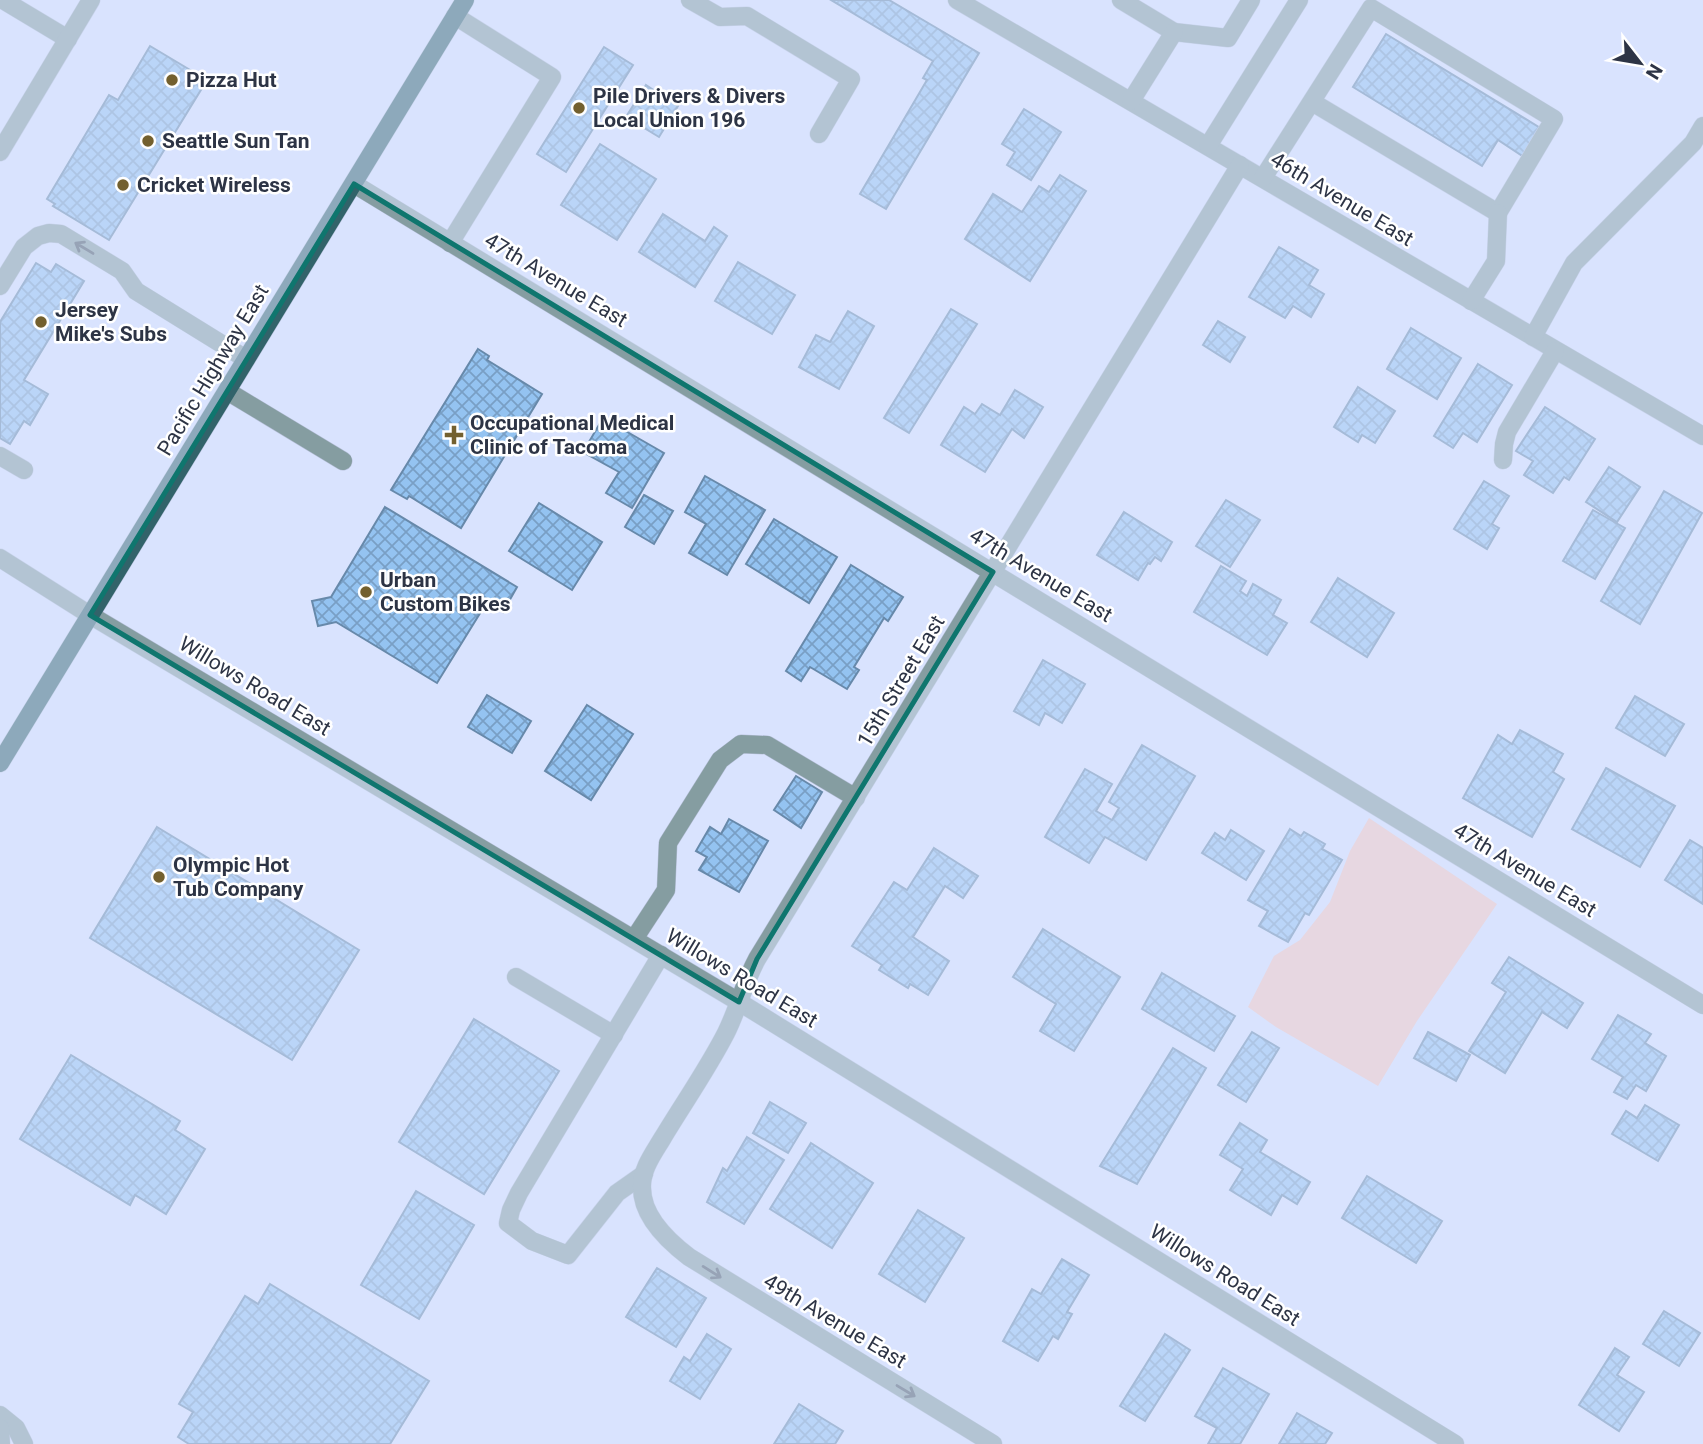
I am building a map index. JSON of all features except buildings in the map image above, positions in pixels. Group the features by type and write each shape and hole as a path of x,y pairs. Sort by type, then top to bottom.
{"main road":[{"name":"Pacific Highway East","path":"0,763 460,8"}],"street":[{"path":"2,0 68,39"},
{"path":"0,152 91,0"},
{"path":"690,0 720,17 747,16 852,79 819,134"},
{"path":"1121,0 1174,32 1228,38 1251,0"},
{"path":"1208,146 1299,0"},
{"name":"46th Avenue East","path":"960,1 1703,436"},
{"path":"450,243 552,77 460,8"},
{"path":"1263,178 1371,8 1554,120 1497,213 1496,261 1471,301"},
{"path":"1131,102 1174,32"},
{"path":"1312,102 1497,213"},
{"path":"1533,337 1574,263 1693,143 1703,126"},
{"name":"15th Street East","path":"660,1229 644,1205 644,1174 655,1150 720,1044 757,959 1240,166"},
{"name":"47th Avenue East","path":"354,184 1703,1005"},
{"path":"0,286 24,247 38,236 61,234 122,271 136,291 246,359"},
{"path":"1503,460 1507,432 1555,351"},
{"path":"227,391 343,461"},
{"path":"0,456 24,470"},
{"name":"Willows Road East","path":"0,558 90,615 661,955 1455,1444"},
{"path":"634,939 666,890 668,843 720,760 741,744 767,745 856,797"},
{"path":"644,1174 617,1193 568,1255 532,1241 508,1223 519,1193 661,955"},
{"path":"516,977 614,1035"},
{"name":"49th Avenue East","path":"660,1229 679,1250 695,1261 993,1444"},
{"path":"0,1415 16,1428 24,1444"},
{"path":"0,1428 1,1444"}],"highlighted area":[{"path":"354,184 993,572 757,959 739,1002 90,615"}],"shaded area":[{"path":"1369,818 1497,904 1417,1021 1378,1086 1276,1027 1248,1007 1274,956 1300,940 1330,902 1350,851"}],"place":[{"name":"Pizza Hut","path":"172,80"},
{"name":"Pile Drivers & Divers Local Union 196","path":"579,108"},
{"name":"Seattle Sun Tan","path":"148,141"},
{"name":"Cricket Wireless","path":"123,185"},
{"name":"Jersey Mike's Subs","path":"41,322"},
{"name":"Occupational Medical Clinic of Tacoma","path":"454,435"},
{"name":"Urban Custom Bikes","path":"366,592"},
{"name":"Olympic Hot Tub Company","path":"159,877"}]}
